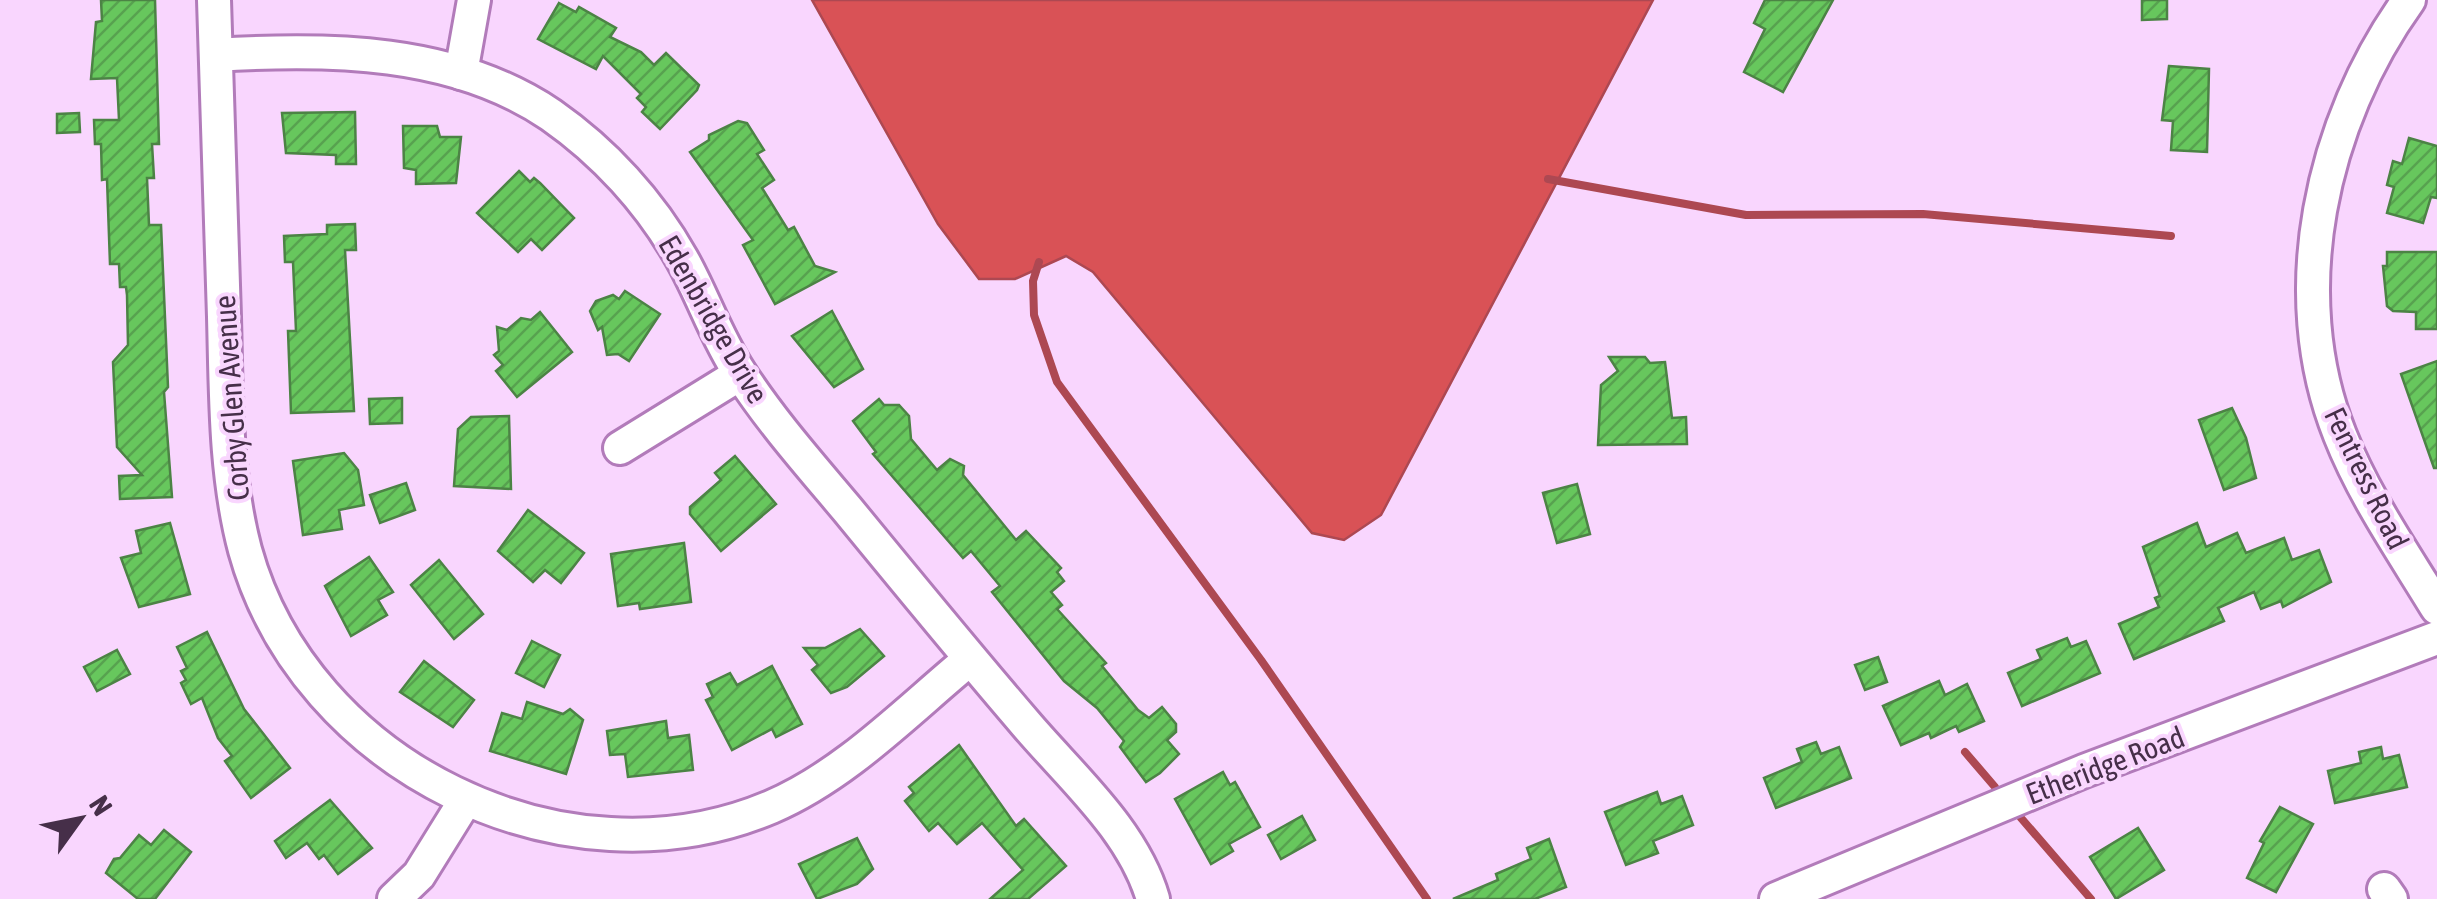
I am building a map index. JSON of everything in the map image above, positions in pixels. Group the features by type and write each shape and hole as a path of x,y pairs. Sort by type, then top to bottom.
{"street":[{"name":"Corby Glen Avenue","path":"214,0 228,442 245,550 265,602 326,695 410,768 466,801 525,823 586,835 650,836 711,827 772,807 827,776 970,658"},
{"path":"462,73 474,0"},
{"name":"Fentress Road","path":"2409,0 2376,57 2343,129 2314,245 2312,297 2323,385 2340,436 2437,608"},
{"name":"Edenbridge Drive","path":"216,55 298,50 381,56 462,73 494,82 550,115 602,156 647,206 683,260 740,374 970,658 1131,847 1153,899"},
{"path":"620,448 740,374"},
{"name":"Etheridge Road","path":"1776,899 2084,771 2437,638"},
{"path":"394,899 420,875 466,801"}],"shaded area":[{"path":"812,0 1653,0 1381,515 1344,540 1312,533 1093,272 1066,256 1015,279 979,279 938,224"}],"building":[{"path":"101,0 155,0 159,144 152,144 154,178 147,178 149,225 161,225 168,387 164,392 172,497 120,499 119,476 142,475 117,447 113,362 128,345 127,295 126,287 120,287 119,264 110,264 107,179 102,180 101,144 95,144 94,120 119,120 117,78 91,79 96,22 102,21"},
{"path":"1765,0 1833,0 1783,92 1744,72 1765,29 1754,23"},
{"path":"2142,0 2167,0 2167,19 2142,20"},
{"path":"559,3 576,12 579,7 616,28 610,37 641,52 654,65 666,53 699,85 697,90 660,129 642,112 646,107 637,98 641,94 603,56 596,69 538,39"},
{"path":"2169,66 2209,69 2207,152 2171,150 2173,121 2162,120"},
{"path":"355,112 356,164 336,164 336,155 286,153 282,113"},
{"path":"79,113 80,132 57,133 57,114"},
{"path":"738,121 747,123 764,150 757,154 774,180 762,188 788,230 794,227 815,266 835,272 775,304 743,245 753,240 690,152 709,140 709,135"},
{"path":"403,126 437,126 440,137 461,137 456,183 416,184 416,170 404,168"},
{"path":"2409,138 2437,146 2437,198 2431,197 2423,223 2387,213 2394,187 2387,185 2393,161 2402,164"},
{"path":"519,171 530,182 534,178 540,183 574,218 542,250 531,239 518,252 477,213"},
{"path":"355,224 356,250 345,250 354,411 291,413 288,331 296,331 293,262 285,262 284,236 327,234 327,225"},
{"path":"2387,252 2437,252 2437,329 2416,329 2416,312 2393,311 2387,306 2383,266 2387,266"},
{"path":"625,291 660,314 629,361 618,354 607,355 602,327 598,330 590,311 596,301 613,295 619,299"},
{"path":"832,311 863,369 834,387 792,336"},
{"path":"540,312 572,352 517,397 496,371 503,365 494,355 499,351 497,327 507,330 521,318 531,320"},
{"path":"1609,357 1645,357 1650,363 1665,362 1672,418 1686,417 1687,444 1598,445 1601,385 1618,371"},
{"path":"2437,361 2437,468 2434,468 2401,374"},
{"path":"402,398 402,423 370,424 369,399"},
{"path":"879,399 884,405 899,405 909,416 911,439 937,470 950,459 964,466 963,475 1016,540 1026,531 1061,568 1057,572 1064,581 1051,592 1062,605 1057,609 1106,663 1102,666 1138,710 1149,718 1162,707 1176,724 1176,732 1167,740 1179,754 1160,773 1146,782 1120,747 1124,741 1097,708 1064,681 992,592 1000,586 971,551 963,558 873,454 876,452 853,421"},
{"path":"2232,408 2246,438 2256,478 2224,490 2199,420"},
{"path":"509,416 511,489 454,486 458,429 471,417"},
{"path":"344,453 358,470 364,505 339,510 342,529 303,535 293,461"},
{"path":"735,456 776,504 721,551 690,514 690,507 721,480 715,473"},
{"path":"406,483 415,510 380,523 370,495"},
{"path":"1577,484 1590,534 1557,543 1543,493"},
{"path":"528,510 584,553 561,583 545,570 533,582 498,551"},
{"path":"170,523 190,594 139,607 121,558 141,553 136,531"},
{"path":"2197,523 2206,547 2237,533 2246,553 2284,538 2292,560 2319,550 2331,582 2283,607 2281,601 2261,609 2254,592 2218,608 2224,621 2134,659 2119,624 2159,607 2155,598 2160,596 2143,547"},
{"path":"684,543 691,602 640,609 639,603 618,606 611,554"},
{"path":"369,557 393,592 378,600 387,615 351,636 325,586"},
{"path":"439,560 483,614 454,639 411,585"},
{"path":"860,629 884,656 847,687 831,693 812,670 818,665 804,648 825,648"},
{"path":"207,632 244,709 290,768 251,798 225,761 232,756 218,738 202,698 191,704 181,683 186,680 181,671 187,668 177,647"},
{"path":"2067,638 2071,647 2086,641 2100,673 2022,706 2008,673 2041,659 2037,650"},
{"path":"532,641 560,655 544,687 516,673"},
{"path":"117,650 130,674 97,691 84,667"},
{"path":"1878,657 1887,682 1865,690 1855,665"},
{"path":"424,661 474,700 453,727 400,692"},
{"path":"772,666 802,724 776,737 772,729 732,750 706,700 713,697 707,684 730,673 737,685"},
{"path":"1939,681 1945,695 1967,684 1984,721 1959,732 1956,726 1931,738 1929,733 1901,745 1883,706"},
{"path":"527,702 563,714 570,709 583,720 566,774 490,751 502,713 522,719"},
{"path":"666,721 668,738 689,735 693,770 628,777 625,754 610,755 607,731"},
{"path":"1816,742 1821,754 1839,747 1851,778 1776,808 1764,778 1802,762 1797,749"},
{"path":"959,745 1016,826 1024,819 1066,866 1028,899 990,899 1023,870 982,823 957,844 938,823 929,831 905,801 914,793 909,787"},
{"path":"2381,747 2383,759 2399,755 2407,787 2335,803 2328,771 2361,763 2359,752"},
{"path":"1223,772 1230,785 1235,782 1260,827 1229,844 1233,851 1211,864 1175,799"},
{"path":"1657,792 1661,804 1682,796 1693,825 1653,841 1658,853 1626,865 1605,812"},
{"path":"330,800 372,848 338,874 324,855 319,859 307,843 286,858 275,841"},
{"path":"2280,807 2313,824 2276,892 2247,878 2264,843 2260,841"},
{"path":"1302,816 1315,840 1281,859 1268,835"},
{"path":"2138,828 2164,870 2116,899 2090,857"},
{"path":"164,830 191,852 155,899 138,899 106,873 114,859 120,858 139,835 151,845"},
{"path":"857,838 873,869 857,884 817,899 799,864"},
{"path":"1549,839 1566,887 1535,899 1453,899 1498,880 1496,874 1531,859 1527,848"}],"waterway":[{"path":"1548,179 1746,215 1923,214 2171,236"},
{"path":"1039,262 1033,281 1034,315 1057,382 1261,660 1427,899"},
{"path":"1965,752 1995,787"},
{"path":"2021,818 2091,899"}]}
